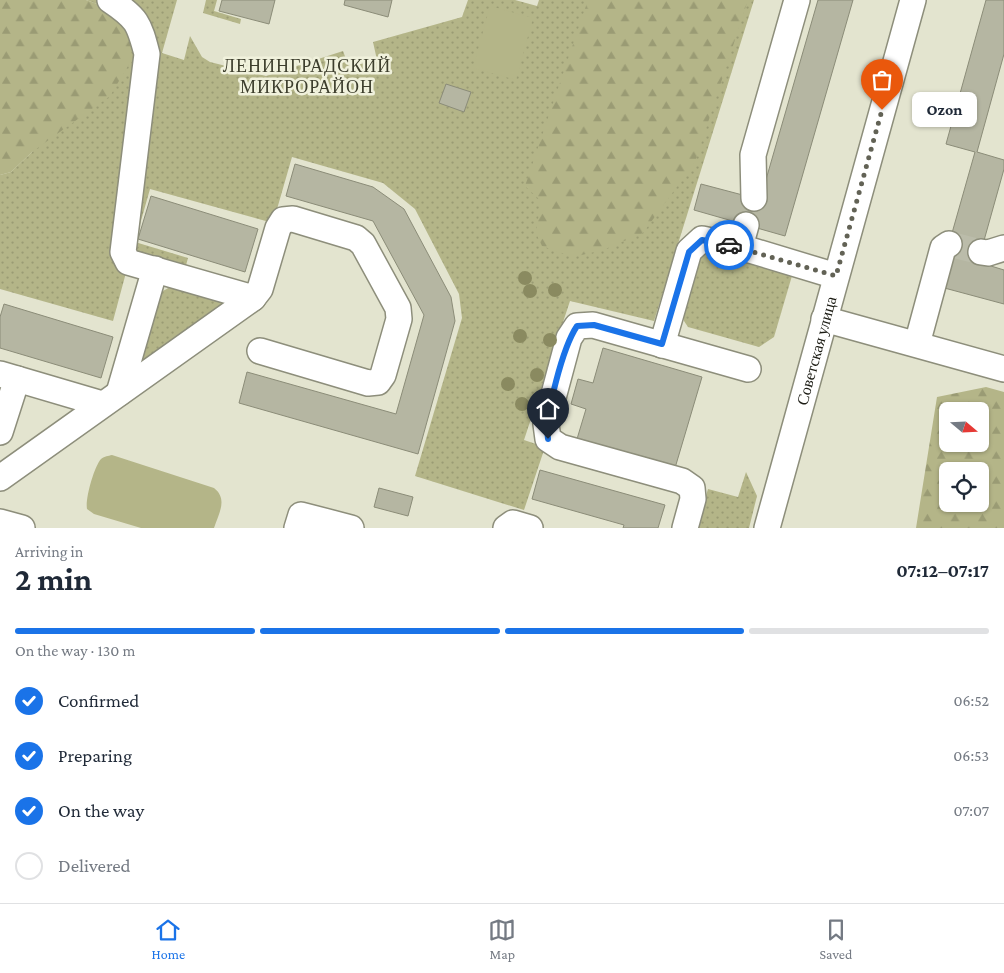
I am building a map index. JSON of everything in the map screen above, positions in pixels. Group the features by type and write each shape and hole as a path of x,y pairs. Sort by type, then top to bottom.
{"street":[{"path":"110,0 127,11 140,25 147,54 123,252 128,262 253,298"},
{"path":"754,198 753,155 798,0"},
{"name":"Советская улица","path":"767,528 913,0"},
{"path":"0,478 253,298 260,289 278,228 283,220 293,219 356,238 363,244 398,308 399,319 383,375 378,382 368,384 260,351"},
{"path":"662,344 689,252 693,245 702,240 743,236 836,276"},
{"path":"917,344 943,248 949,244"},
{"path":"110,398 155,270"},
{"path":"824,319 1004,369"},
{"path":"685,528 693,499 692,488 682,481 560,447 548,439 546,424 569,338 577,326 594,325 748,369"},
{"path":"0,432 8,376 110,398"},
{"path":"297,528 301,515 351,528"},
{"path":"0,522 22,528"},
{"path":"506,528 514,523 530,528"}],"green space":[{"path":"0,0 86,0 111,9 130,36 131,61 110,96 32,152 11,172 0,175"},
{"path":"86,0 177,0 162,53 184,60 190,36 202,57 210,62 266,76 343,51 349,67 377,60 373,42 462,17 468,0 515,0 537,6 539,0 754,0 654,321 570,301 524,440 545,447 524,510 415,476 462,318 459,294 415,209 383,183 292,157 273,223 150,189 135,242 188,258 185,269 131,254 113,321 0,289 0,175 11,172 32,152 111,9"},
{"path":"206,0 217,0 214,11 241,19 240,24 203,13"},
{"path":"588,0 746,0 747,3 695,162 643,233 603,250 573,257 542,246 536,233 541,201 525,186"},
{"path":"490,6 533,18 516,80 473,68"},
{"path":"711,249 794,269 774,337 759,347 688,327 684,321 684,313 699,260"},
{"path":"174,285 231,301 134,375 161,292"},
{"path":"986,387 1004,392 1004,528 916,528 937,397"},
{"path":"112,455 214,488 221,497 221,506 214,528 141,528 94,514 87,509 89,491 98,463 101,459"},
{"path":"746,472 757,496 749,528 696,528 708,489 738,497"}],"building":[{"path":"222,0 275,0 269,24 219,11"},
{"path":"345,0 392,0 388,17 344,5"},
{"path":"818,0 853,0 785,236 694,210 701,184 754,198 765,183"},
{"path":"986,0 1004,0 1004,54 977,152 1004,160 1004,169 978,262 1004,270 1004,304 937,286 975,152 946,144"},
{"path":"446,84 471,92 464,112 439,103"},
{"path":"295,164 373,187 404,209 451,297 455,321 418,454 239,403 247,372 396,414 424,315 373,221 286,196"},
{"path":"151,196 258,229 245,272 138,239"},
{"path":"4,304 113,337 101,378 0,348 0,317"},
{"path":"603,348 702,377 675,468 577,439 586,409 571,404 578,379 593,383"},
{"path":"540,470 665,505 658,528 623,528 624,525 532,499"},
{"path":"379,488 413,497 408,516 374,507"}],"tunnel":[{"path":"949,244 981,252"}],"way so far":[{"path":"729,245 836,276 882,110"}],"place":[{"name":"Ozon","path":"882,110"}],"district":[{"name":"ЛЕНИНГРАДСКИЙ МИКРОРАЙОН","path":"307,76"}],"route":[{"path":"548,439 546,424 550,407 569,338 577,326 594,325 662,344 689,252 693,245 702,240 708,240 729,245"}]}
